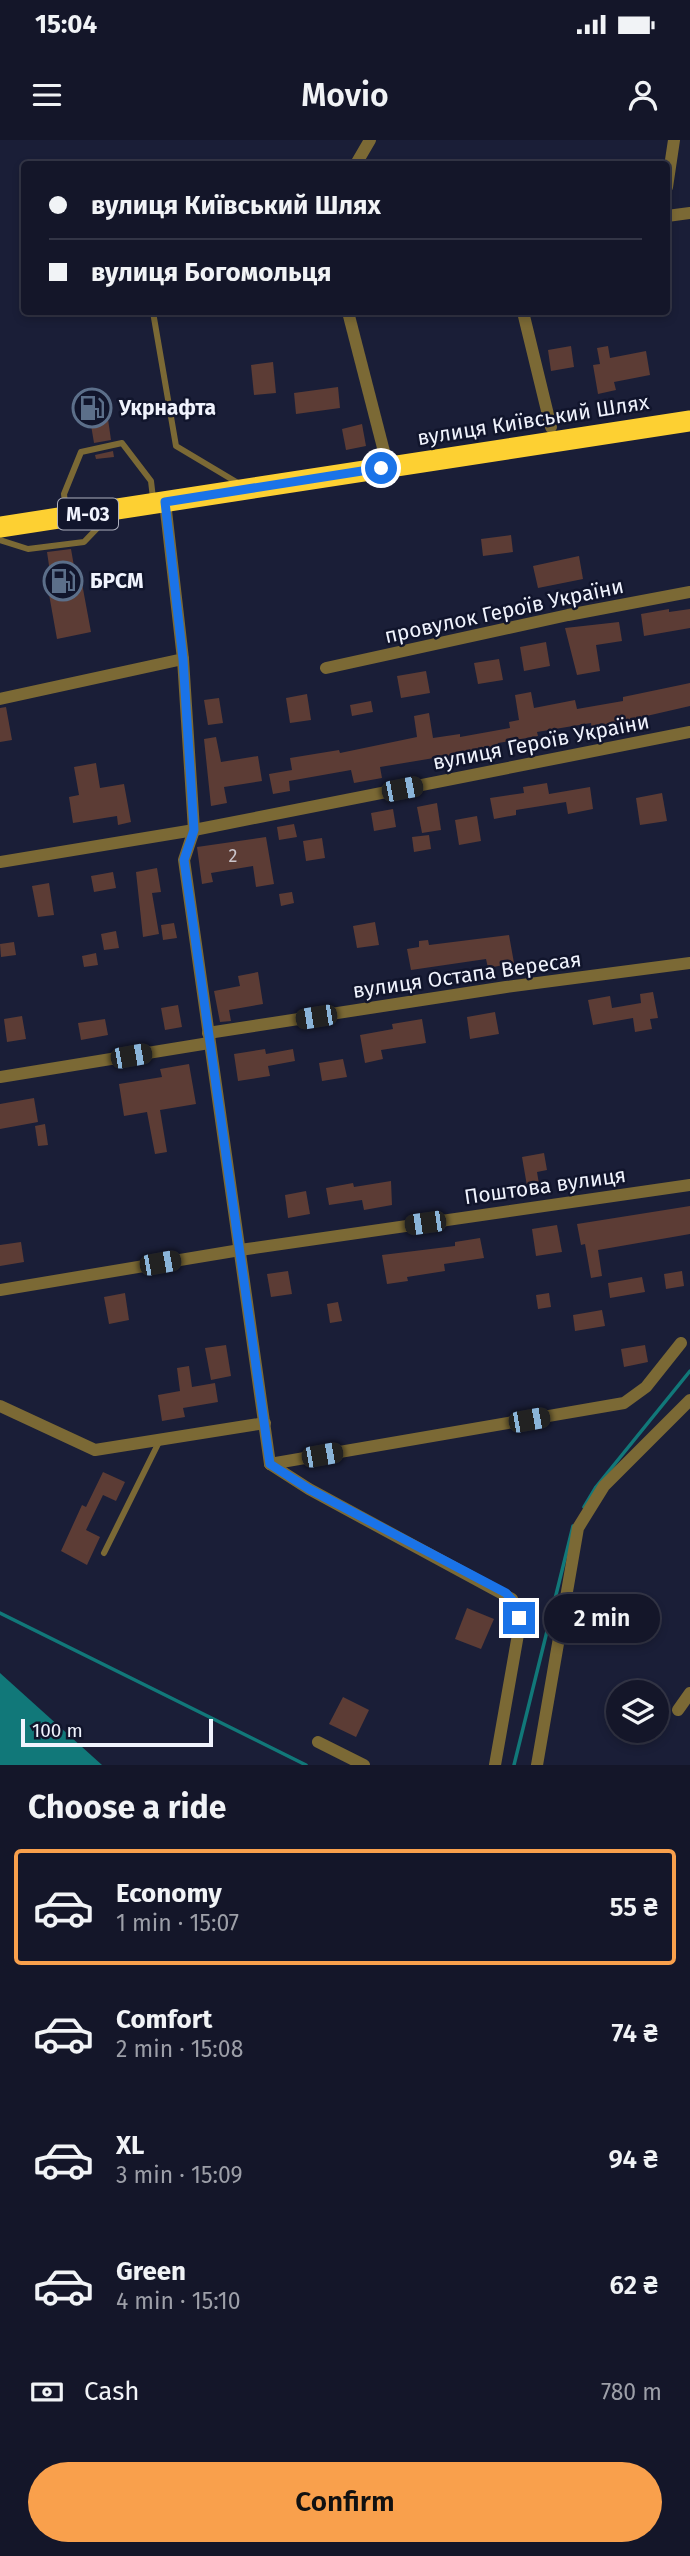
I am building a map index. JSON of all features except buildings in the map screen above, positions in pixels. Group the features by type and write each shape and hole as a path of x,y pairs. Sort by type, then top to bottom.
{"highway":[{"name":"вулиця Київський Шлях","path":"165,502 690,421"},
{"name":"М-03","path":"0,527 165,502"}],"street":[{"path":"358,161 370,140"},
{"path":"670,167 674,140"},
{"path":"670,216 690,213"},
{"path":"349,315 388,467"},
{"path":"524,315 551,427"},
{"path":"165,502 183,659 194,830 184,860 270,1464 299,1483 512,1599 520,1623 495,1765"},
{"name":"провулок Героїв України","path":"327,668 568,615 690,593"},
{"path":"0,699 183,659"},
{"name":"вулиця Героїв України","path":"0,862 194,830 690,732"},
{"name":"вулиця Остапа Вересая","path":"0,1077 506,987 690,963"},
{"name":"Поштова вулиця","path":"0,1290 240,1250 690,1185"},
{"path":"270,1464 624,1403 646,1387 681,1343"},
{"path":"537,1765 578,1528 604,1486 690,1400"},
{"path":"0,1406 94,1450 265,1423"},
{"path":"678,1710 690,1693"},
{"path":"318,1742 364,1765"}],"lane":[{"path":"154,315 176,446 248,490"},
{"path":"66,517 64,494 81,452 122,443 165,502"},
{"path":"0,540 28,549 84,542 116,510"},
{"path":"104,1553 160,1440"}],"shaded area":[{"path":"0,1673 102,1765 0,1765"}],"waterway":[{"path":"584,1507 596,1487 690,1371"},
{"path":"514,1765 573,1526"},
{"path":"0,1613 306,1765"}],"place":[{"name":"Укрнафта","path":"92,408"},
{"name":"БРСМ","path":"63,581"}],"route":[{"path":"381,468 165,502 183,659 194,830 184,860 270,1464 309,1489 506,1593 516,1605 519,1618"}]}
